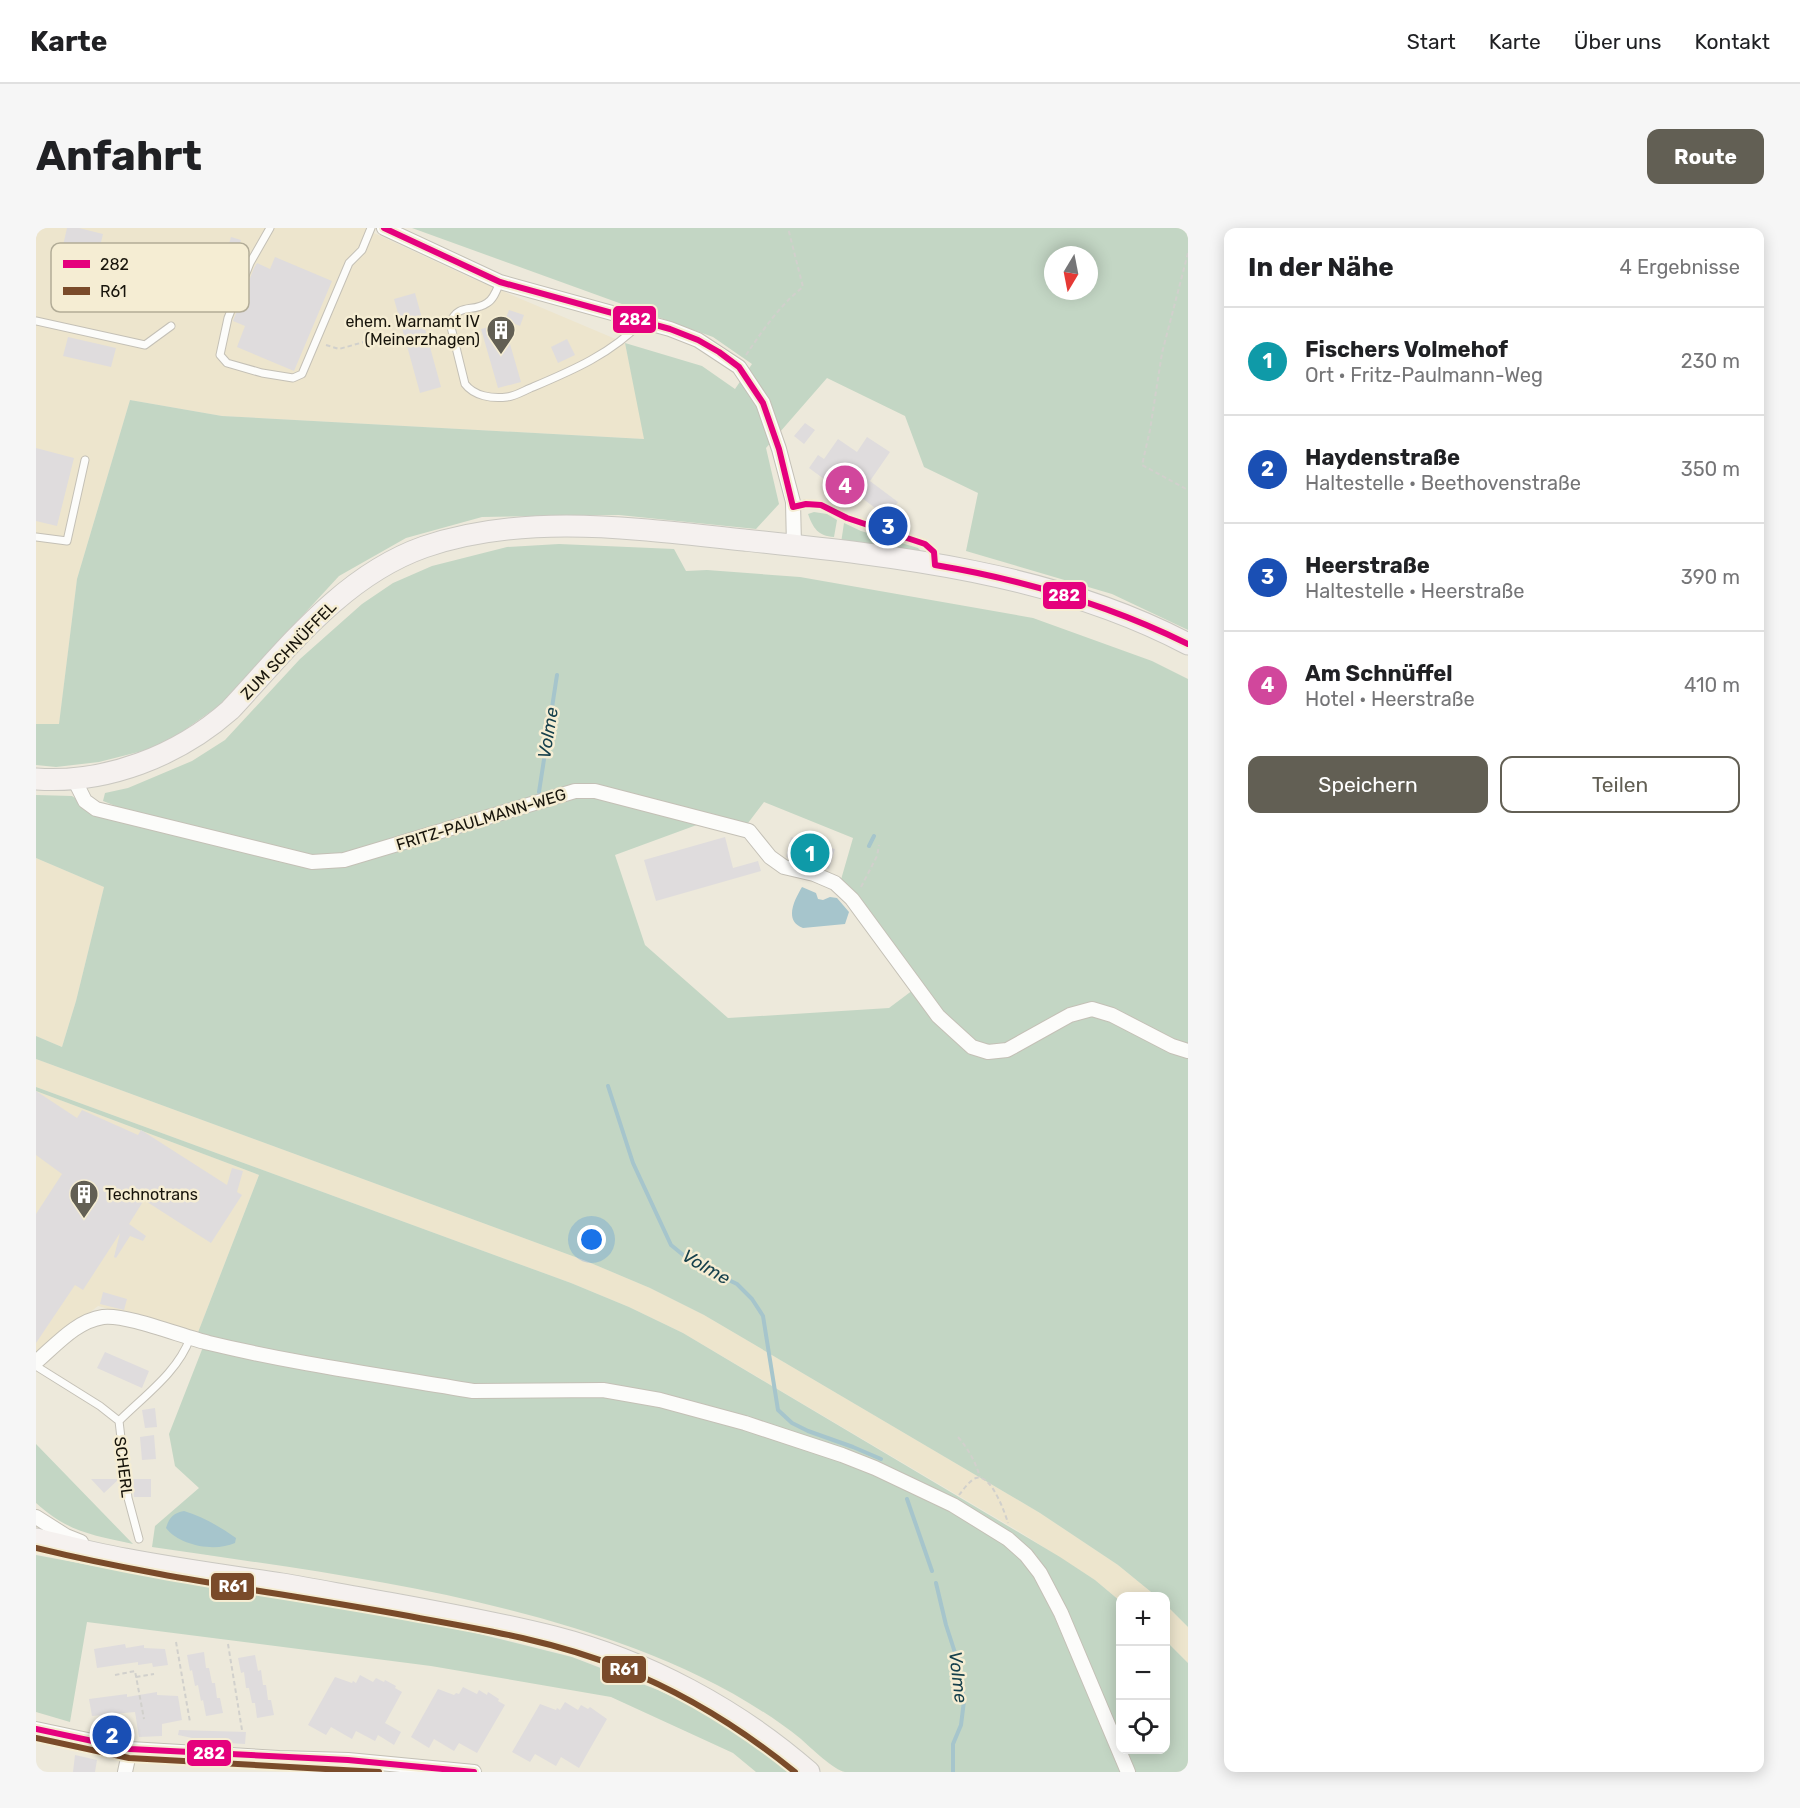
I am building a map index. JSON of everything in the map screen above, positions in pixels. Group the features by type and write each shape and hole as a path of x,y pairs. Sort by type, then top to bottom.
{"main road":[{"name":"ZUM SCHNÜFFEL","path":"36,779 74,779 112,772 171,750 205,730 230,710 319,614 353,586 422,548 505,528 559,526 664,532 794,546 985,573 1103,607 1188,644"},
{"path":"36,1539 122,1559 465,1616 556,1638 624,1660 662,1676 710,1702 763,1736 809,1772"}],"street":[{"path":"384,228 500,282 670,329 698,340 739,367 763,404 779,449 794,507 794,546"},
{"name":"FRITZ-PAULMANN-WEG","path":"74,779 85,801 96,809 312,862 344,861 575,791 595,790 749,831 770,857 784,867 814,874 835,883 852,899 938,1016 972,1047 988,1052 1007,1050 1070,1015 1092,1009 1112,1015 1172,1046 1188,1051"},
{"name":"SCHERL","path":"36,1364 69,1333 94,1319 106,1317 125,1319 207,1343 473,1391 575,1389 603,1390 641,1396 745,1423 842,1455 953,1505 1008,1539 1026,1555 1040,1574 1061,1613 1128,1772"},
{"path":"36,1517 66,1536 122,1559"},
{"path":"36,1729 130,1749 348,1760 425,1770 474,1772"},
{"path":"125,1772 130,1749"},
{"path":"276,1772 279,1758"}],"lane":[{"path":"249,266 270,228"},
{"path":"230,312 220,356 227,363 262,373 293,378 302,374 349,263 362,250 371,228"},
{"path":"500,282 494,295 486,304 454,314 450,323 465,384 470,391 479,395 508,397 558,376 607,350 629,335 640,322"},
{"path":"36,321 145,345 171,326"},
{"path":"36,537 67,541 85,460"},
{"path":"794,507 806,504 821,506 847,518 925,544 934,552 935,565"},
{"path":"119,1421 173,1368 186,1351 190,1338"},
{"name":"SCHERL","path":"36,1364 119,1421 128,1498 139,1539"}],"path":[{"path":"739,367 766,325 787,299 803,287 788,228"},
{"path":"1188,253 1162,353 1142,465 1188,490"},
{"path":"316,341 339,349 396,333"},
{"path":"852,899 865,882 879,845"},
{"path":"958,1437 971,1454 980,1477 990,1484 996,1494 1008,1521 1008,1539"},
{"path":"953,1505 960,1493 975,1478 980,1477"},
{"path":"176,1641 190,1722"},
{"path":"228,1644 242,1730"},
{"path":"115,1674 135,1671 144,1719"},
{"path":"136,1677 154,1674"}],"shaded area":[{"path":"36,228 376,228 374,233 469,277 625,343 645,439 222,416 130,400 77,579 59,725 36,724"},
{"path":"36,858 104,887 76,1001 62,1047 36,1036"},
{"path":"36,1059 586,1261 650,1288 704,1315 1040,1513 1118,1565 1151,1592 1116,1592 1116,1598 1095,1580 1020,1532 683,1333 629,1307 571,1283 36,1087"},
{"path":"36,1091 259,1175 197,1335 98,1306 36,1356"},
{"path":"1170,1609 1188,1627 1188,1663 1170,1645"}],"green space":[{"path":"412,228 1188,228 1188,630 1112,594 966,551 978,493 924,467 905,416 827,378 766,448 779,504 756,529 619,515 482,517 406,538 339,576 220,705 162,746 99,762 56,767 36,765 36,724 59,724 77,579 130,400 222,416 644,439 625,343 702,366 735,389 752,364 713,337"},
{"path":"814,512 827,514 837,520 834,537 820,533 814,527 808,514"},
{"path":"844,523 861,531 918,548 921,551 841,543"},
{"path":"559,544 674,549 686,571 707,570 800,577 1033,618 1152,661 1188,679 1188,1627 1170,1609 1170,1592 1151,1592 1118,1565 1040,1513 704,1315 650,1288 586,1261 36,1059 36,1036 62,1047 76,1001 104,887 36,858 36,795 72,796 105,818 293,863 318,865 357,850 338,855 306,856 128,811 103,801 105,793 128,788 192,761 225,740 300,659 362,604 393,583 432,566 507,547","holes":["764,802 853,838 838,890 913,990 889,1008 728,1018 645,945 615,855 713,819 745,827"]},
{"path":"36,1087 571,1283 683,1333 1060,1557 1095,1580 1116,1598 1116,1726 1067,1609 1036,1555 995,1523 915,1480 614,1386 467,1384 267,1350 197,1335 259,1175 36,1091"},
{"path":"203,1347 469,1396 579,1393 619,1397 746,1429 843,1460 910,1489 996,1538 1017,1556 1033,1575 1048,1602 1121,1772 845,1772 829,1763 801,1739 743,1699 658,1658 577,1629 518,1612 397,1585 152,1547 155,1526 199,1488 175,1466 169,1434"},
{"path":"36,1444 133,1544 81,1531 59,1520 36,1503"},
{"path":"36,1555 439,1624 572,1657 658,1690 733,1724 799,1772 756,1772 733,1753 611,1697 431,1666 87,1622 70,1722 36,1712"},
{"path":"1170,1645 1188,1663 1188,1772 1136,1772 1128,1754 1170,1754"}],"water":[{"path":"802,887 816,893 818,899 837,898 849,912 845,924 803,928 797,925 793,920 792,909"},
{"path":"184,1511 204,1519 236,1538 235,1543 218,1547 198,1546 172,1534 166,1528 169,1521 172,1516"}],"building":[{"path":"67,228 79,228 103,234 101,243 64,243"},
{"path":"231,237 241,240 240,243 229,243"},
{"path":"275,257 332,281 294,371 237,347 245,326 233,321 237,312 249,312 249,281 254,268 257,263 270,269"},
{"path":"415,293 441,387 420,393 394,299"},
{"path":"509,310 524,315 520,326 505,320"},
{"name":"ehem. Warnamt IV (Meinerzhagen)","path":"504,323 521,382 498,388 481,329"},
{"path":"68,337 116,348 111,367 63,356"},
{"path":"567,339 575,355 558,363 551,347"},
{"path":"805,423 815,430 804,444 794,436"},
{"path":"867,437 890,452 870,481 898,502 887,517 862,498 858,504 809,468 818,455 824,459 838,439 857,452"},
{"path":"36,448 74,458 57,526 36,521"},
{"path":"725,837 733,868 758,861 761,871 656,901 644,860"},
{"path":"791,837 835,849 829,869 786,857"},
{"name":"Technotrans","path":"36,1091 77,1118 82,1110 138,1135 141,1130 227,1185 232,1168 243,1171 237,1192 242,1195 211,1243 144,1200 129,1224 146,1236 143,1241 130,1236 116,1258 114,1257 120,1233 83,1290 75,1285 36,1343 36,1214 62,1174 36,1155"},
{"path":"103,1292 127,1299 124,1310 100,1304"},
{"path":"105,1352 149,1371 142,1388 97,1368"},
{"path":"155,1408 157,1427 145,1428 142,1410"},
{"path":"154,1435 156,1459 142,1460 140,1437"},
{"path":"91,1479 119,1479 104,1493"},
{"path":"133,1479 151,1479 151,1497 134,1497"},
{"path":"125,1644 126,1648 144,1645 144,1648 165,1649 168,1665 153,1667 152,1663 138,1665 138,1662 97,1668 94,1649"},
{"path":"204,1652 206,1668 209,1668 212,1683 215,1683 217,1698 220,1698 223,1713 206,1716 198,1685 195,1686 192,1670 190,1671 187,1655"},
{"path":"255,1655 258,1671 261,1670 263,1685 266,1685 268,1700 271,1700 274,1715 257,1718 255,1703 252,1703 249,1688 246,1688 244,1672 241,1673 238,1658"},
{"path":"360,1675 373,1682 376,1678 384,1682 385,1680 402,1692 385,1723 401,1732 394,1745 378,1735 375,1741 356,1731 352,1739 331,1727 326,1735 308,1725 335,1677 356,1683"},
{"path":"463,1687 477,1694 479,1690 487,1695 488,1692 505,1705 477,1753 459,1743 454,1751 434,1739 429,1748 411,1737 438,1689 454,1695 459,1694"},
{"path":"157,1692 157,1695 178,1696 182,1720 162,1724 162,1736 139,1737 135,1712 92,1716 89,1699 127,1694 127,1697"},
{"path":"565,1702 578,1710 581,1705 588,1709 590,1707 607,1719 579,1768 561,1757 556,1766 535,1754 530,1762 512,1752 540,1704 560,1710"},
{"path":"179,1730 246,1732 245,1744 211,1742 178,1735"},
{"path":"75,1755 97,1760 95,1772 73,1772"}],"waterway":[{"name":"Volme","path":"539,792 557,675"},
{"name":"Volme","path":"869,846 874,836"},
{"name":"Volme","path":"608,1086 633,1163 671,1245 693,1263 737,1284 752,1299 763,1316 778,1410 792,1423 808,1431 881,1459"},
{"name":"Volme","path":"907,1499 932,1571"},
{"name":"Volme","path":"936,1583 959,1665 964,1701 961,1725 953,1744 953,1772"}],"transit line":[{"name":"282","path":"384,228 500,282 670,329 698,340 719,352 739,367 763,403 779,449 793,507"},
{"name":"282","path":"793,507 806,504 821,505 847,518 925,544 934,552 935,565"},
{"name":"282","path":"935,565 1001,578 1064,595 1127,617 1188,644"},
{"name":"R61","path":"36,1548 131,1569 470,1627 572,1651 621,1668 690,1701 754,1741 795,1772"},
{"name":"282","path":"36,1729 130,1749 348,1760 474,1772"},
{"name":"R61","path":"36,1738 129,1758 379,1772"}],"place":[{"name":"ehem. Warnamt IV (Meinerzhagen)","path":"501,356"},
{"name":"Am Schnüffel","path":"845,485"},
{"name":"Heerstraße","path":"888,526"},
{"name":"Fischers Volmehof","path":"810,853"},
{"name":"Technotrans","path":"84,1220"},
{"name":"Haydenstraße","path":"112,1735"}]}
